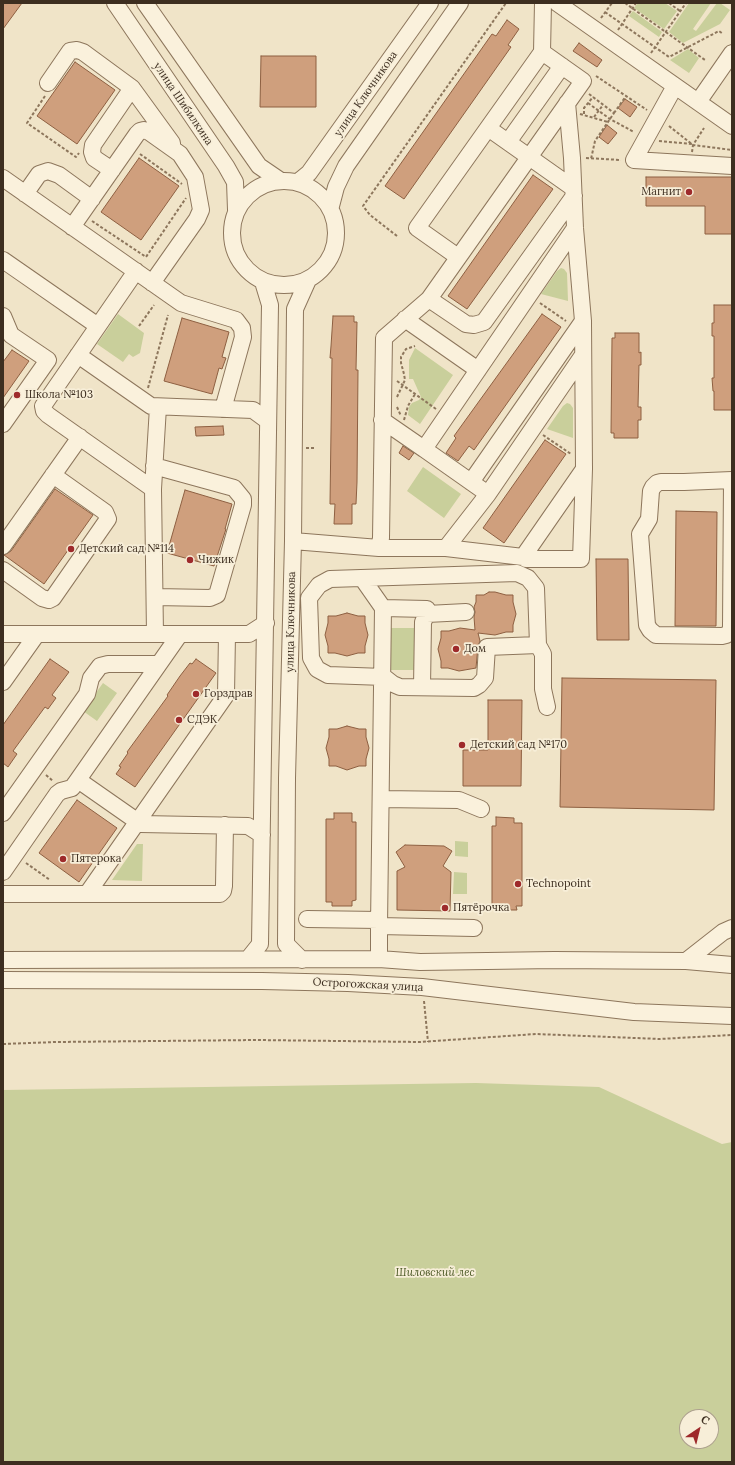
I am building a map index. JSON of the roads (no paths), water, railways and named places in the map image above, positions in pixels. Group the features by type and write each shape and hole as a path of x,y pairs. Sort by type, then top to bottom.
{"street":[{"name":"улица Шибилкина","path":"115,3 226,166 235,182 236,210"},
{"path":"145,3 259,166 281,181"},
{"name":"улица Ключникова","path":"298,182 309,173 430,3"},
{"path":"331,206 312,190 298,182 281,181 264,184 256,188 247,195 236,210 232,229 233,244 238,258 250,272 263,282 282,286 299,284 322,272 336,247 337,232 331,206 336,186 346,166 460,3"},
{"path":"458,257 417,228 542,52 543,3"},
{"path":"557,3 574,8 675,86 732,126"},
{"path":"49,81 70,50 83,52 132,88 195,177 201,210 197,219 152,283"},
{"path":"293,541 380,548 446,548 524,557 526,559 581,559 580,463 583,355 577,323 572,158 573,109 583,81 542,52"},
{"path":"698,102 732,53"},
{"path":"508,142 562,66"},
{"path":"675,86 634,160 732,166"},
{"path":"112,170 94,158 92,152 93,145 132,88"},
{"path":"380,548 384,338 429,299 529,157 573,109"},
{"path":"488,128 529,157 574,192"},
{"path":"72,227 140,131 144,130 149,132 180,154"},
{"path":"25,194 39,174 48,171 59,175 92,199"},
{"path":"3,178 181,303 232,317 236,320 242,328 243,337 222,409"},
{"path":"429,299 466,324 474,325 484,322 574,192"},
{"path":"424,449 575,228"},
{"path":"3,260 98,326"},
{"path":"136,272 43,406 44,411 48,415 153,488"},
{"name":"улица Ключникова","path":"302,960 286,944 287,778 293,541 295,309 308,280"},
{"path":"248,958 260,944 266,647 270,305 263,282"},
{"path":"3,316 11,335 48,360 3,424"},
{"path":"405,319 478,370"},
{"path":"471,482 577,323"},
{"path":"78,355 151,404 253,410 268,421"},
{"path":"446,548 488,494 583,355"},
{"path":"253,410 269,399"},
{"path":"151,404 154,466 155,634"},
{"path":"382,420 488,494"},
{"path":"3,546 80,438"},
{"path":"524,557 580,463"},
{"path":"154,466 234,488 243,499 243,505 217,595 210,598 154,597"},
{"path":"3,570 42,598 49,600 53,598 108,519 105,512 53,475"},
{"path":"732,480 730,632 722,636 656,635 647,625 640,534 649,519 651,491 653,486 656,483 661,482 732,480"},
{"path":"538,645 487,646 485,678 474,688 400,687 382,677 328,675 317,669 311,658 309,598 319,585 330,579 517,573 528,578 536,588 538,645 543,654 543,689 547,707"},
{"path":"362,578 383,608 379,959"},
{"path":"383,608 427,609 427,614 423,622 422,687"},
{"path":"427,614 466,612"},
{"path":"3,634 249,634 266,623"},
{"path":"5,675 37,634"},
{"path":"3,872 57,794 72,785 180,634"},
{"path":"87,894 226,695 227,634"},
{"path":"249,634 266,647"},
{"path":"3,813 87,694 91,678 100,666 108,664 159,664"},
{"path":"72,785 141,824 248,826 262,835"},
{"path":"381,799 459,800 481,809"},
{"path":"248,826 262,814"},
{"path":"3,894 220,894 223,891 224,886 225,825"},
{"path":"307,919 474,928"},
{"path":"686,961 722,932 732,928"},
{"path":"3,960 248,958 302,960 379,959 420,962 554,960 686,961 732,965"},
{"name":"Острогожская улица","path":"3,980 262,981 363,984 422,987 634,1012 732,1016"}],"place":[{"name":"Магнит","path":"689,192"},
{"name":"Школа №103","path":"17,395"},
{"name":"Детский сад №114","path":"71,549"},
{"name":"Чижик","path":"190,560"},
{"name":"Дом","path":"456,649"},
{"name":"Горздрав","path":"196,694"},
{"name":"СДЭК","path":"179,720"},
{"name":"Детский сад №170","path":"462,745"},
{"name":"Пятерока","path":"63,859"},
{"name":"Technopoint","path":"518,884"},
{"name":"Пятёрочка","path":"445,908"}],"park label":[{"name":"Шиловский лес","path":"435,1273"}]}
